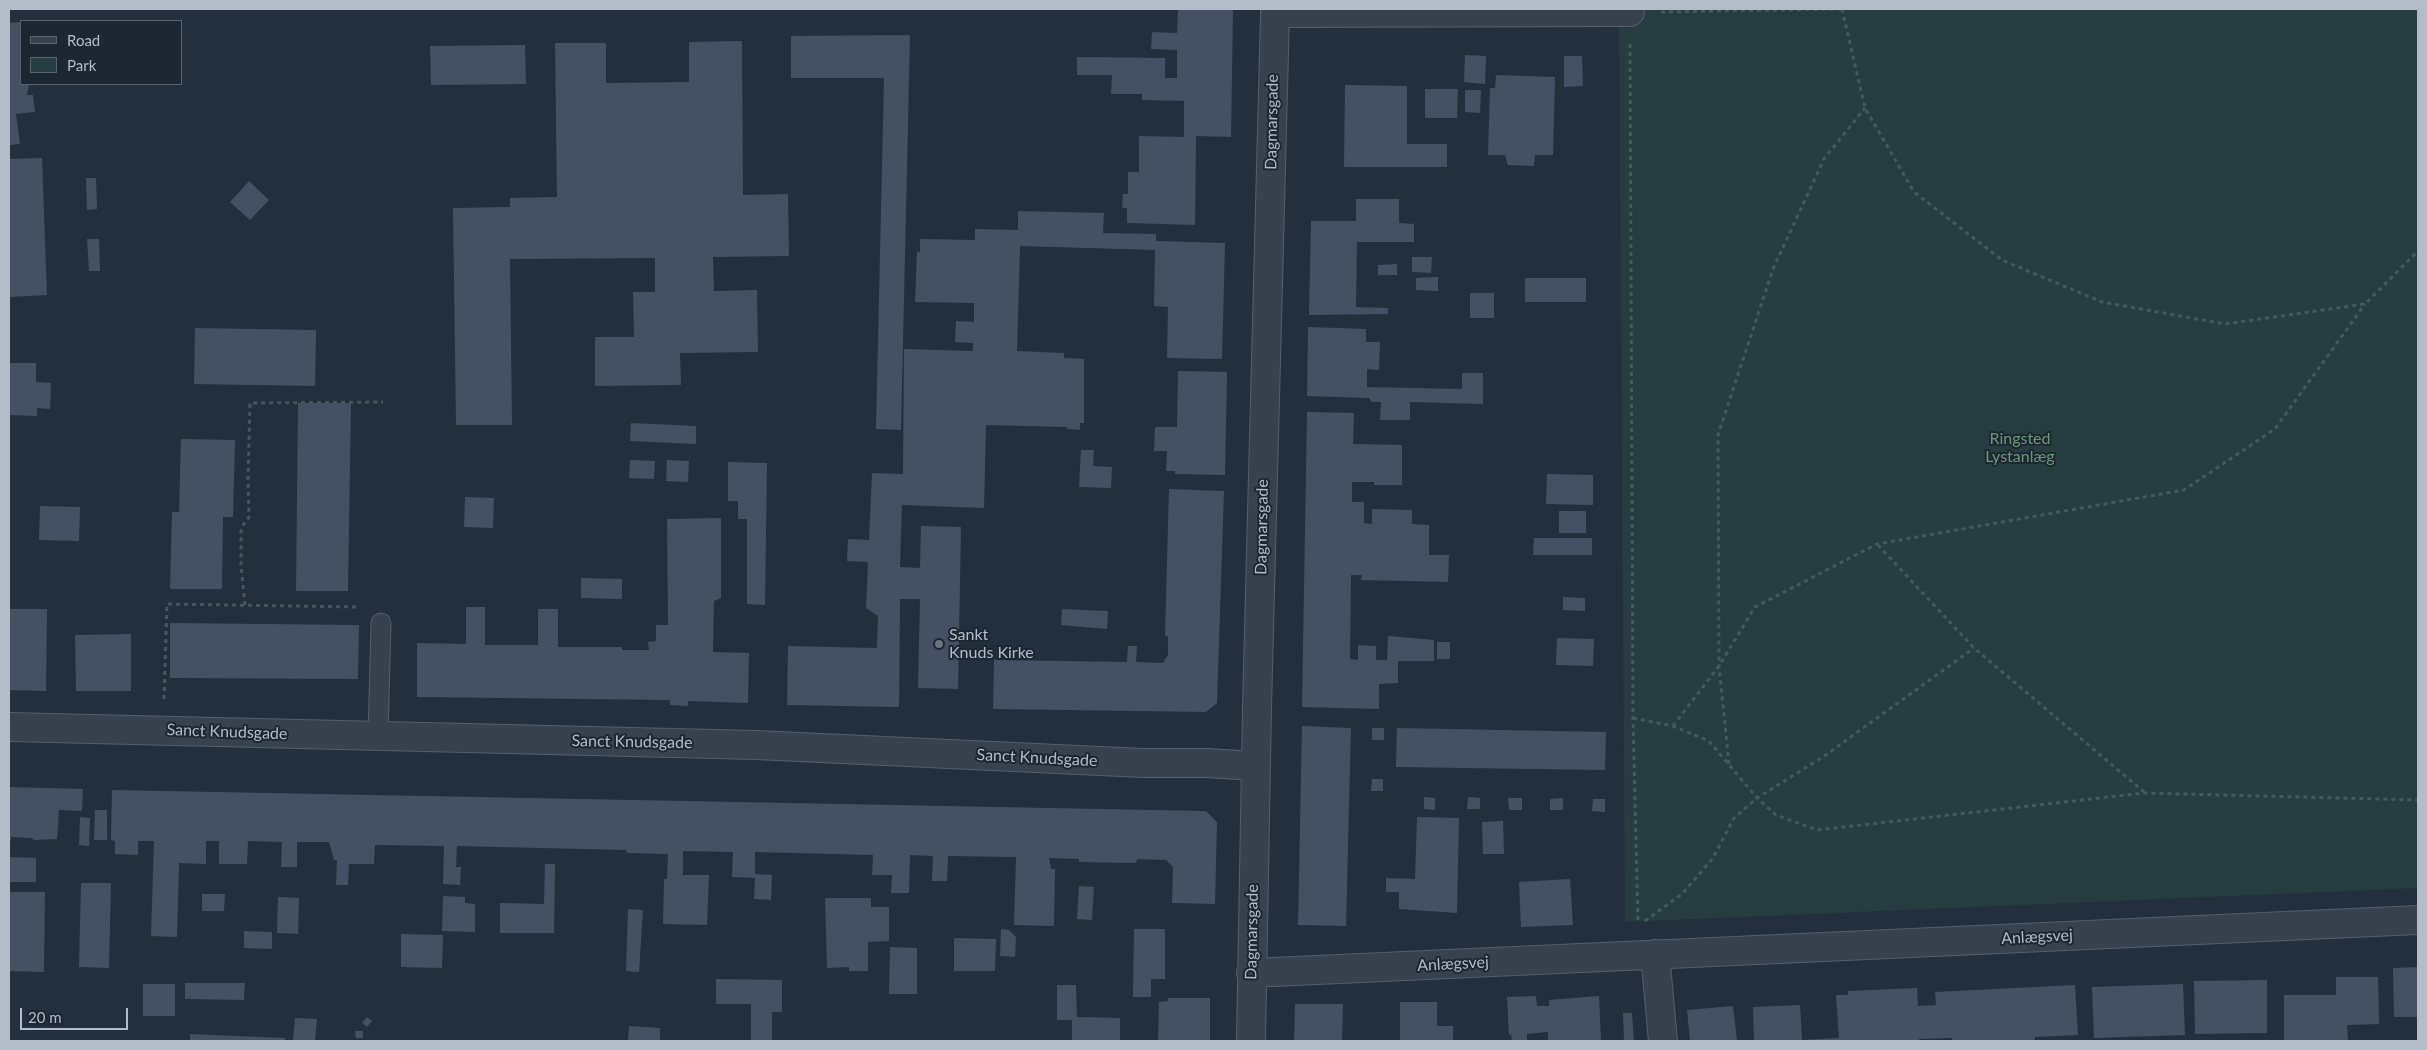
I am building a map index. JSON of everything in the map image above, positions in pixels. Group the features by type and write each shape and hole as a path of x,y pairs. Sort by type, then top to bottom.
{"street":[{"path":"1275,11 1630,12"},
{"name":"Dagmarsgade","path":"1251,1041 1251,973 1275,11"},
{"name":"Sanct Knudsgade","path":"9,727 756,745 1133,763 1207,763 1256,766"},
{"name":"Anlægsvej","path":"1251,973 2418,920"},
{"path":"1655,954 1663,1041"}],"lane":[{"path":"378,736 381,623"}],"path":[{"path":"1974,648 1823,757 1757,798 1734,818 1713,858 1682,894 1638,926 1633,718 1630,12 1842,9 1865,108 1914,192 2002,260 2102,302 2225,324 2365,304"},
{"path":"1729,765 1719,666 1718,435 1773,269 1824,160 1865,108"},
{"path":"1673,726 1719,666 1755,607 1877,544 2184,490 2275,429 2365,304 2418,250"},
{"path":"246,605 241,565 241,528 249,518 250,403 383,402"},
{"path":"1877,544 1974,648 2144,793"},
{"path":"163,730 166,604 362,607"},
{"path":"1633,718 1673,726 1709,741 1757,798 1776,815 1817,830 2144,793 2418,800"}],"green space":[{"name":"Ringsted Lystanlæg","path":"1619,9 2418,9 2418,888 1625,922"}],"building":[{"path":"1178,9 1233,9 1231,137 1196,136 1195,225 1127,223 1127,208 1122,208 1123,194 1128,194 1128,172 1139,172 1139,136 1184,137 1184,101 1142,100 1142,94 1111,94 1112,75 1077,75 1077,57 1165,58 1165,78 1177,78 1177,50 1151,49 1152,32 1177,33"},
{"path":"20,22 20,85 29,85 27,95 33,95 35,112 16,114 20,144 9,145 9,23"},
{"path":"910,35 901,430 876,429 884,78 791,78 791,36"},
{"path":"742,41 743,195 788,194 789,256 713,257 714,291 757,290 758,352 680,353 681,385 595,386 595,337 634,337 633,292 655,292 655,258 510,259 512,425 456,425 453,208 510,207 510,198 557,197 555,43 606,43 606,83 689,82 689,42"},
{"path":"525,45 526,84 431,85 430,46"},
{"path":"1465,55 1486,56 1485,84 1464,82"},
{"path":"1564,56 1582,56 1583,86 1564,87"},
{"path":"1496,75 1555,77 1553,155 1535,155 1534,166 1508,165 1505,155 1488,155 1490,88 1495,88"},
{"path":"1345,85 1407,86 1407,144 1447,144 1447,167 1344,167"},
{"path":"1425,89 1458,89 1457,118 1425,118"},
{"path":"1465,90 1481,90 1480,113 1465,112"},
{"path":"42,158 47,295 9,297 9,159"},
{"path":"86,178 96,178 97,209 87,210"},
{"path":"249,181 269,200 250,220 230,202"},
{"path":"1356,199 1399,199 1399,223 1414,224 1414,242 1357,242 1356,307 1388,308 1388,314 1309,315 1311,221 1356,221"},
{"path":"1018,211 1104,213 1103,233 1156,234 1156,241 1225,243 1222,359 1167,358 1168,307 1154,306 1155,250 1020,246 1017,351 1064,353 1064,358 1084,359 1084,423 1080,423 1080,430 1067,429 1067,427 986,425 984,508 902,505 900,567 920,568 921,526 961,527 958,689 918,688 920,599 900,599 899,707 787,705 788,646 877,648 878,616 866,608 868,562 847,561 848,539 869,540 872,473 903,474 904,349 973,351 973,343 955,342 956,321 974,322 974,303 915,302 917,252 920,252 920,239 975,240 975,229 1018,230"},
{"path":"87,239 99,239 100,271 89,271"},
{"path":"1412,257 1432,257 1431,273 1412,272"},
{"path":"1397,264 1397,275 1378,275 1378,265"},
{"path":"1438,277 1438,291 1416,290 1416,278"},
{"path":"1525,278 1586,278 1586,302 1525,302"},
{"path":"1470,293 1494,293 1494,318 1470,318"},
{"path":"1308,327 1366,329 1366,342 1380,342 1379,370 1367,369 1367,387 1462,389 1462,373 1483,373 1483,404 1410,402 1410,420 1380,420 1381,402 1372,402 1369,398 1307,396"},
{"path":"195,328 316,330 315,386 194,384"},
{"path":"9,363 36,363 36,382 51,383 50,409 37,408 37,416 9,415"},
{"path":"1178,371 1227,372 1225,475 1175,474 1175,471 1166,471 1167,451 1154,451 1155,427 1177,427"},
{"path":"298,403 351,403 348,591 296,591"},
{"path":"1307,412 1354,413 1353,444 1402,445 1402,485 1374,485 1374,482 1352,482 1352,502 1364,502 1364,523 1372,524 1372,509 1412,510 1412,524 1429,525 1429,555 1449,555 1448,582 1361,580 1362,575 1351,575 1350,659 1358,660 1358,645 1376,646 1376,660 1387,660 1388,636 1434,640 1434,661 1398,661 1398,683 1379,684 1379,709 1302,707"},
{"path":"631,423 696,426 696,444 630,441"},
{"path":"181,439 235,440 233,517 223,517 222,589 170,589 172,512 179,512"},
{"path":"1081,450 1094,450 1093,466 1112,467 1111,488 1079,487"},
{"path":"630,460 655,461 654,479 629,478"},
{"path":"667,460 689,461 688,482 666,481"},
{"path":"728,462 767,463 765,605 747,604 747,519 738,519 738,501 728,501"},
{"path":"1547,474 1593,475 1593,505 1546,504"},
{"path":"1169,489 1224,491 1217,703 1206,712 993,709 994,660 1127,662 1128,646 1137,646 1136,662 1163,663 1168,655 1168,636 1165,636"},
{"path":"465,497 494,498 493,528 464,527"},
{"path":"40,506 80,507 79,541 39,540"},
{"path":"1559,511 1586,511 1586,533 1559,533"},
{"path":"721,518 721,598 714,601 713,652 749,653 748,703 688,701 688,706 670,705 670,700 417,697 417,643 466,644 466,607 485,607 485,645 538,645 538,609 558,609 558,647 622,647 622,650 649,650 648,642 656,641 656,625 668,625 667,519"},
{"path":"1534,538 1592,538 1592,555 1533,555"},
{"path":"581,578 622,579 622,599 581,598"},
{"path":"1563,597 1585,598 1585,611 1563,610"},
{"path":"9,609 47,609 46,691 9,690"},
{"path":"1062,609 1108,611 1107,629 1061,625"},
{"path":"170,623 359,625 358,679 170,678"},
{"path":"131,634 131,691 76,691 75,635"},
{"path":"1557,638 1594,639 1593,666 1556,665"},
{"path":"1437,642 1450,642 1450,659 1437,659"},
{"path":"1302,726 1351,728 1346,926 1298,925"},
{"path":"1372,728 1384,728 1384,740 1372,740"},
{"path":"1397,728 1606,732 1605,770 1396,767"},
{"path":"1372,779 1383,779 1383,791 1371,791"},
{"path":"9,787 83,789 82,811 59,810 57,839 34,840 32,838 11,837 11,841 9,841"},
{"path":"112,790 1206,811 1217,822 1215,904 1172,903 1173,867 1166,860 1137,859 1136,863 1079,862 1079,859 1049,858 1051,869 1055,869 1054,926 1014,925 1016,857 948,856 947,881 932,881 933,856 910,855 909,893 891,893 892,875 872,875 873,855 755,852 755,874 772,875 771,900 754,899 755,878 732,877 733,852 683,851 683,875 709,875 707,925 663,924 664,879 667,879 668,854 627,853 626,850 457,846 456,867 461,867 460,885 443,884 444,846 375,845 374,864 349,864 348,885 336,885 337,860 334,860 329,842 297,842 297,867 281,867 282,842 248,841 247,864 219,864 219,841 206,841 206,864 179,863 177,937 151,936 154,841 138,841 138,855 115,854 115,841 111,840"},
{"path":"1424,797 1435,798 1435,810 1424,809"},
{"path":"1468,797 1480,798 1480,809 1467,809"},
{"path":"1508,798 1522,798 1522,810 1509,810"},
{"path":"1563,798 1563,810 1550,810 1550,799"},
{"path":"1593,799 1605,799 1605,812 1592,811"},
{"path":"95,810 107,810 107,840 94,840"},
{"path":"80,817 90,818 89,846 79,845"},
{"path":"1417,817 1459,818 1457,913 1399,909 1399,892 1386,892 1386,878 1415,879"},
{"path":"1503,821 1504,854 1483,854 1482,822"},
{"path":"9,857 36,858 36,882 9,882"},
{"path":"545,864 555,864 554,933 500,933 500,903 544,904"},
{"path":"1570,879 1573,925 1521,927 1519,882"},
{"path":"81,883 111,883 109,968 79,967"},
{"path":"1079,886 1094,887 1092,920 1077,919"},
{"path":"9,892 45,892 44,972 9,971"},
{"path":"202,894 225,894 224,911 202,911"},
{"path":"443,896 465,897 465,903 475,904 475,932 442,931"},
{"path":"278,897 299,898 298,934 277,933"},
{"path":"825,898 871,898 871,907 889,907 889,941 868,942 868,971 849,971 849,967 827,968"},
{"path":"628,909 643,910 639,972 626,971"},
{"path":"1001,929 1009,930 1016,937 1015,957 1000,956"},
{"path":"1134,929 1165,929 1165,979 1151,979 1151,997 1133,997"},
{"path":"244,931 272,932 272,949 244,948"},
{"path":"401,934 443,935 442,968 401,967"},
{"path":"954,938 996,939 995,971 954,971"},
{"path":"890,947 917,948 917,994 889,994"},
{"path":"2418,967 2418,1017 2394,1017 2393,968"},
{"path":"2336,977 2378,977 2379,1024 2347,1025 2348,1041 2284,1041 2284,995 2336,995"},
{"path":"716,979 782,980 782,1012 772,1012 772,1041 751,1041 751,1004 716,1004"},
{"path":"2267,980 2267,1033 2195,1034 2194,981"},
{"path":"185,983 245,983 244,1000 185,999"},
{"path":"143,984 175,984 175,1016 143,1016"},
{"path":"2183,984 2185,1035 2094,1038 2092,987"},
{"path":"1057,985 1076,985 1077,1017 1120,1018 1120,1041 1072,1041 1072,1020 1057,1020"},
{"path":"2075,985 2078,1035 2035,1037 2035,1041 1952,1041 1952,1038 1919,1039 1919,1041 1754,1041 1753,1007 1800,1005 1802,1040 1839,1038 1836,995 1848,995 1848,991 1917,988 1918,1006 1936,1005 1935,992"},
{"path":"1536,996 1537,1006 1549,1006 1549,1000 1599,996 1601,1040 1548,1041 1548,1032 1527,1034 1527,1041 1512,1041 1511,1034 1509,1035 1507,997"},
{"path":"1168,998 1210,998 1210,1041 1158,1041 1159,1002 1168,1001"},
{"path":"1400,1002 1437,1002 1437,1026 1453,1026 1453,1041 1400,1041"},
{"path":"1295,1004 1343,1004 1342,1041 1294,1041"},
{"path":"1733,1006 1737,1041 1690,1041 1687,1010"},
{"path":"1623,1013 1632,1013 1634,1041 1624,1041"},
{"path":"367,1017 372,1021 367,1027 362,1023"},
{"path":"295,1018 317,1019 315,1041 293,1041"},
{"path":"629,1026 660,1028 660,1041 628,1041"},
{"path":"355,1031 363,1031 363,1038 356,1038"},
{"path":"190,1034 285,1038 285,1041 190,1041"}],"place":[{"name":"Sankt Knuds Kirke","path":"939,644"}]}
